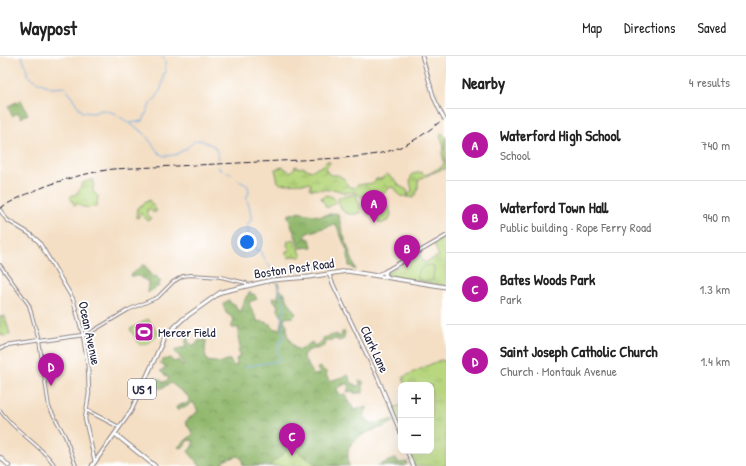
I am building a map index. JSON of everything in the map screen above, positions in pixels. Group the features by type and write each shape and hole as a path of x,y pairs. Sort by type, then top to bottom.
{"main road":[{"path":"422,56 434,98 446,121"},
{"name":"Ocean Avenue","path":"0,210 7,220 30,234 40,243 71,294 83,335 89,380 89,395 85,421 95,463"},
{"path":"376,275 386,271 446,236"},
{"name":"Boston Post Road","path":"120,428 133,408 162,341 178,323 224,291 274,280 309,277 348,271 446,287"},
{"path":"386,271 385,276 390,278"},
{"name":"Clark Lane","path":"329,274 378,378 398,427"},
{"path":"0,348 5,346 83,335"},
{"path":"86,410 120,428"},
{"name":"US 1","path":"92,466 120,428"},
{"path":"116,434 155,466"},
{"path":"408,454 413,466"},
{"path":"0,457 9,466"}],"street":[{"path":"0,265 28,303 39,341 49,406 65,437 76,466"},
{"path":"83,335 86,335 128,310 157,298 173,282 183,276 224,277 246,283 247,285"},
{"path":"0,410 49,458 55,466"}],"green space":[{"path":"21,100 28,114 21,118 18,113 12,116 8,106"},
{"path":"442,133 446,137 446,169 418,181 418,191 412,198 408,197 409,193 412,191 410,181 412,174 422,172 425,175 442,167 444,162 442,153 444,147 440,134"},
{"path":"327,161 330,163 325,169 330,175 338,175 346,180 348,186 355,188 357,185 373,183 376,179 381,179 387,174 397,182 398,185 407,190 408,197 400,196 395,188 391,187 384,193 372,192 362,197 354,192 346,193 333,189 310,189 311,184 308,183 280,184 278,182 275,169 283,167 290,172 295,166 300,168 303,167 311,171 324,165"},
{"path":"94,179 93,191 98,196 96,207 85,207 77,203 75,206 70,197 75,195 80,189 82,183"},
{"path":"355,194 357,196 361,213 345,213 341,208 338,198"},
{"path":"326,195 333,197 337,202 327,208 321,198"},
{"path":"370,196 381,199 387,205 391,215 389,220 381,224 363,205"},
{"path":"149,200 157,211 153,213 152,210 148,209 147,213 151,219 148,221 140,213 139,217 136,218 137,208"},
{"path":"297,212 320,216 336,213 338,214 343,234 356,270 349,266 348,253 336,224 307,233 305,237 310,239 312,247 300,248 288,217 288,215"},
{"path":"446,237 446,286 387,275 387,273 419,254 424,263 439,256 434,244"},
{"path":"294,239 302,256 293,256 289,258 286,253 286,251 290,250 287,245 288,241"},
{"path":"144,264 152,277 156,276 161,282 158,283 159,286 147,293 148,283 150,283 149,281 142,279 139,276 131,276"},
{"path":"428,265 434,266 433,280 426,281 418,279 420,270"},
{"path":"278,282 280,289 283,293 285,293 285,296 296,314 293,317 285,318 284,320 287,326 287,335 295,348 300,350 312,342 314,346 323,342 323,338 337,334 337,337 341,336 342,332 345,332 344,339 339,341 336,339 326,341 324,346 310,350 303,355 313,375 320,374 317,368 320,367 327,373 326,375 330,381 348,375 352,383 357,386 360,385 359,381 363,381 363,393 354,393 353,391 347,392 349,387 348,383 337,389 340,395 345,394 354,410 367,407 364,416 372,425 375,422 378,424 392,419 394,422 371,431 354,440 348,450 348,464 350,466 243,466 242,459 238,456 225,460 221,466 200,466 188,451 192,447 194,441 188,440 183,447 178,447 193,434 185,422 198,411 193,402 186,407 182,407 177,410 176,407 186,404 190,398 171,383 160,389 155,385 153,380 155,377 163,382 167,381 169,378 160,371 166,368 160,363 163,360 170,358 174,362 178,360 182,364 184,363 174,350 184,348 186,345 185,342 187,340 181,334 179,335 176,333 179,331 187,332 188,341 192,345 196,345 198,341 206,340 205,354 207,361 222,363 226,360 230,360 233,366 237,365 236,359 240,356 238,350 240,347 238,337 239,328 232,328 234,321 233,318 226,313 223,304 229,300 231,304 235,304 238,311 241,311 246,297 250,292 251,294 254,294 257,299 249,302 258,322 262,321 270,324 274,329 280,329 282,317 277,308 278,306 273,299 274,297 279,300 277,296 279,294"},
{"path":"5,316 10,335 4,336 0,334 0,317"},
{"name":"Mercer Field","path":"148,319 159,334 146,345 145,343 140,345 130,329"},
{"path":"440,360 446,361 446,466 414,466 409,454 434,454 434,382 404,382 403,377"},
{"path":"398,406 398,424 392,409"},
{"path":"291,447 318,466 269,466"},
{"path":"396,458 399,463 408,463 404,466 377,466"}],"waterway":[{"path":"22,56 27,70 27,75 32,79 52,88 65,87 82,112 93,113 102,110 114,113 144,133 159,153 164,156 175,155 187,148 194,141 200,140 214,146 219,159"},
{"path":"130,123 143,121 151,102 154,101 160,90 163,81 163,74 166,73 163,56"},
{"path":"218,166 219,169 232,174 239,181 248,186 249,192 246,199 250,210 251,221 247,224 249,230 247,236 251,243 254,244 256,250 260,250 262,256 276,276"},
{"path":"245,367 278,361 280,359 278,348 279,343 283,339 282,314 284,313 285,306 277,282"}],"railway":[{"path":"0,208 27,194 69,178 113,169 342,158 372,155 396,149 408,144 443,119"}],"place":[{"name":"Waterford High School","path":"374,223"},
{"name":"Waterford Town Hall","path":"407,268"},
{"name":"Mercer Field","path":"144,332"},
{"name":"Saint Joseph Catholic Church","path":"51,386"},
{"name":"Bates Woods Park","path":"292,456"}]}
